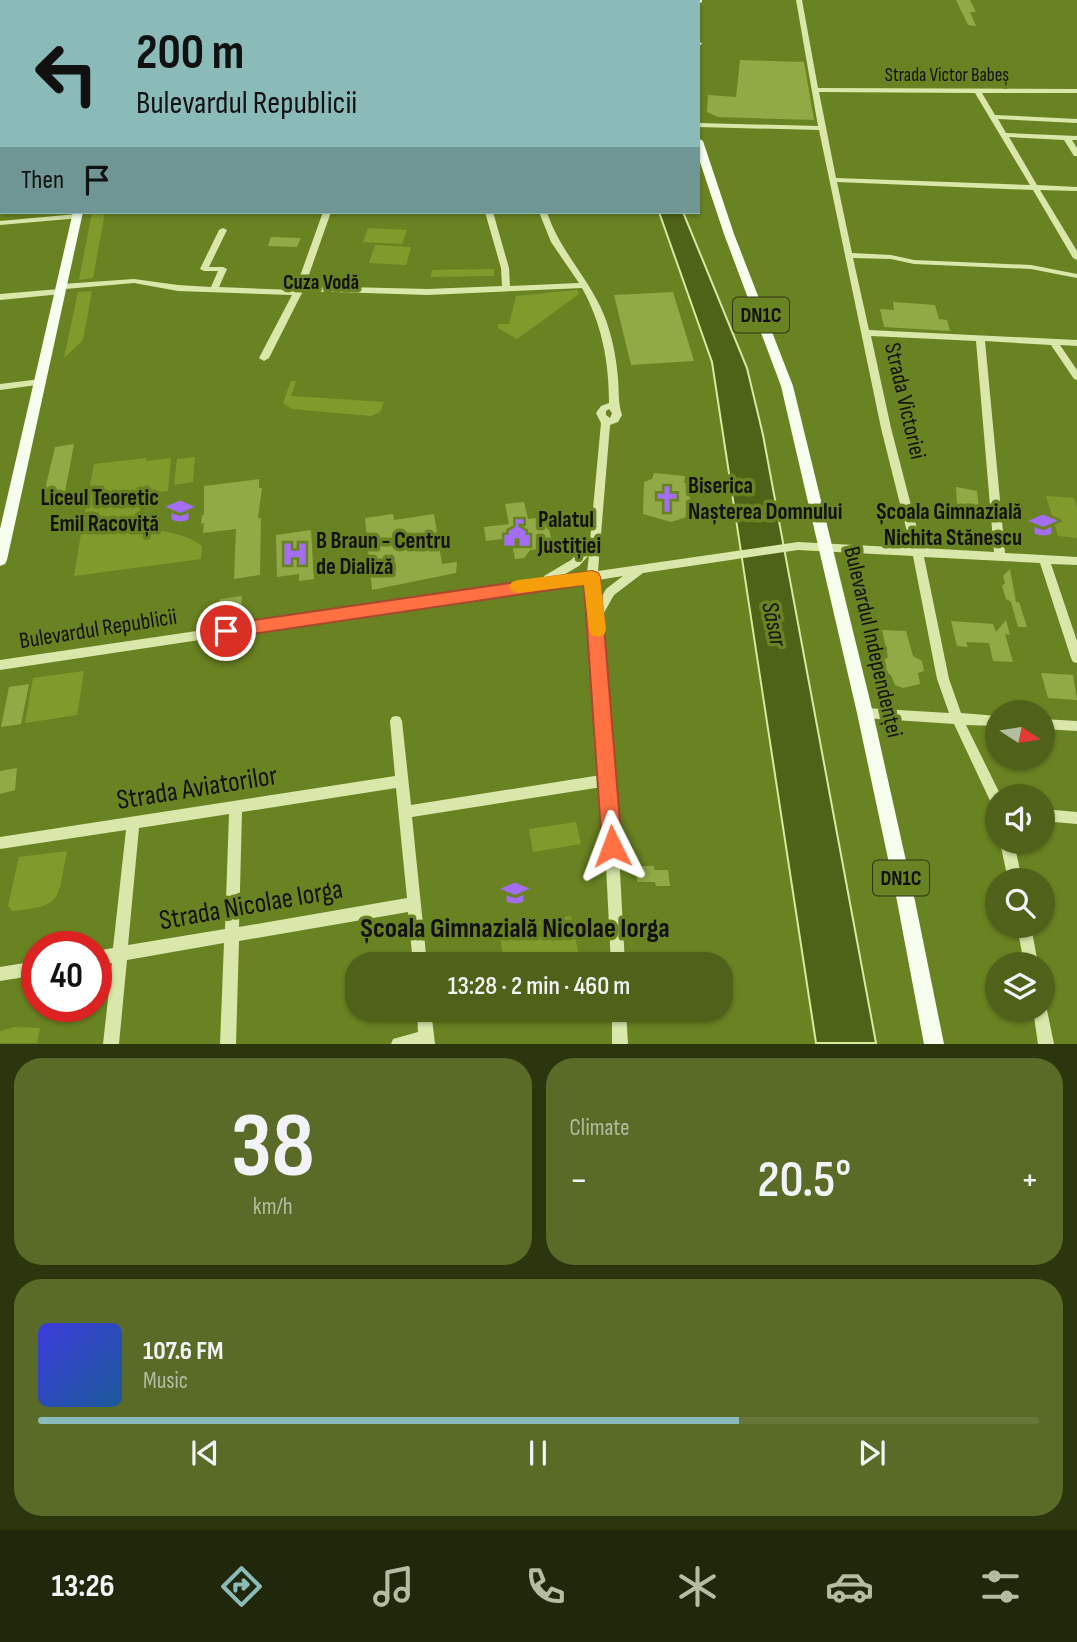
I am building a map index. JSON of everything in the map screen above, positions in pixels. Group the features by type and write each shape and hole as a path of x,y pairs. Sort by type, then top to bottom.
{"main road":[{"name":"Bulevardul Independenței","path":"700,147 729,234 788,386 865,713 934,1044"},
{"path":"0,559 7,500 41,382 77,214"}],"street":[{"name":"Strada Victoriei","path":"799,0 832,180 943,679 957,718 989,784"},
{"name":"Strada Victor Babeș","path":"816,90 1077,91"},
{"path":"977,90 1035,188 1072,242 1077,258"},
{"path":"993,117 1077,121"},
{"path":"700,125 822,128"},
{"path":"1004,135 1077,138"},
{"path":"1068,138 1077,154"},
{"path":"832,180 1077,189"},
{"path":"0,223 27,216 77,214"},
{"path":"264,358 299,291 326,214"},
{"path":"490,214 505,268 506,289"},
{"path":"544,214 553,241 585,285 607,331 612,363 611,408"},
{"path":"214,289 222,269 204,269 223,230"},
{"path":"849,255 891,257 914,262 1031,267 1077,276"},
{"path":"0,297 134,281 178,288 410,292 585,285"},
{"path":"866,333 1077,342"},
{"path":"980,338 1000,557"},
{"path":"1053,341 1077,377"},
{"path":"0,387 41,382"},
{"path":"610,420 600,414 611,408"},
{"path":"611,408 619,415 610,420 606,438 593,541 592,577 609,780 617,952"},
{"path":"540,583 566,571 587,551 593,541"},
{"name":"Bulevardul Republicii","path":"0,665 786,547 1077,561"},
{"path":"1044,559 1077,657"},
{"path":"596,616 610,592 640,570"},
{"path":"865,713 985,720"},
{"path":"396,721 419,952"},
{"path":"1055,725 1077,726"},
{"name":"Strada Aviatorilor","path":"0,843 401,780"},
{"path":"407,812 609,780"},
{"path":"228,1044 236,806"},
{"path":"1055,816 1077,818"},
{"path":"111,1044 133,822"},
{"name":"Strada Nicolae Iorga","path":"112,955 415,904"},
{"path":"0,974 21,971"},
{"path":"398,1044 427,1041 425,1022"},
{"path":"619,1022 620,1044"},
{"path":"1042,1022 1046,1044"}],"shaded area":[{"path":"92,214 105,214 93,278 79,280"},
{"path":"368,228 407,230 402,244 363,242"},
{"path":"375,245 411,247 406,265 369,263"},
{"path":"494,269 494,276 431,277 432,270"},
{"path":"577,290 579,294 517,339 498,328 498,324 509,324 516,296"},
{"path":"92,291 83,340 64,358 78,292"},
{"path":"291,381 296,381 291,396 384,402 380,412 371,416 292,409 283,403"},
{"path":"195,457 193,482 174,485 177,459"},
{"path":"146,458 146,461 171,458 168,491 142,494 138,523 83,522 94,464"},
{"path":"1046,496 1074,498 1077,507 1077,538 1058,536"},
{"path":"127,527 185,537 202,546 201,559 74,576 82,528"},
{"path":"84,671 77,715 25,723 33,678"},
{"path":"576,822 581,844 533,852 529,829"},
{"path":"67,851 56,897 42,906 12,911 8,906 19,857"},
{"path":"571,916 578,952 502,952 499,929"},
{"path":"14,1027 40,1028 37,1043 0,1043 0,1031"}],"water":[{"name":"Săsar","path":"660,214 684,214 747,368 763,435 876,1043 816,1043 712,362"}],"building":[{"path":"956,0 970,0 976,12 970,12 976,26 968,25"},
{"path":"740,60 804,62 814,120 718,117 707,112 708,95 736,97"},
{"path":"271,237 301,238 297,247 268,246"},
{"path":"673,292 694,361 631,365 614,295"},
{"path":"893,302 935,305 939,319 947,320 950,331 884,327 880,309 894,310"},
{"path":"74,444 65,492 44,494 55,447"},
{"name":"Biserica Nașterea Domnului","path":"654,473 685,476 684,483 690,484 690,516 671,522 643,514 644,482 652,479"},
{"path":"259,479 259,488 262,488 258,518 261,518 260,575 234,579 236,529 203,533 204,523 201,524 204,515 204,486"},
{"path":"956,487 977,491 979,509 957,505"},
{"name":"Palatul Justiției","path":"524,502 528,519 554,516 556,522 549,528 552,542 546,548 530,550 524,558 515,559 511,538 486,541 484,527 509,524 505,504"},
{"path":"393,514 394,520 434,514 442,564 457,562 456,573 372,590 365,518"},
{"name":"B Braun - Centru de Dializă","path":"311,530 314,579 299,581 299,574 277,577 276,535"},
{"path":"1010,569 1016,602 1019,602 1027,627 1018,627 1011,602 1006,599 1002,586 1005,583 1003,576"},
{"path":"242,596 241,606 219,609 220,599"},
{"path":"1006,620 1010,635 1005,634 1013,662 993,661 989,643 966,642 968,647 957,646 951,621 993,624 996,632"},
{"path":"882,630 906,631 913,656 922,661 924,671 918,673 920,684 903,688 895,685 891,675 882,670 881,662 888,657"},
{"path":"1041,673 1073,675 1077,700 1048,698"},
{"path":"29,684 21,724 1,727 9,687"},
{"path":"17,768 15,790 0,794 0,771"},
{"path":"636,866 654,866 654,870 668,870 670,886 656,886 655,882 637,882"}],"slow traffic":[{"path":"518,587 592,577 598,630"}],"place":[{"name":"Biserica Nașterea Domnului","path":"667,499"},
{"name":"Liceul Teoretic Emil Racoviță","path":"180,511"},
{"name":"Școala Gimnazială Nichita Stănescu","path":"1043,525"},
{"name":"Palatul Justiției","path":"517,533"},
{"name":"B Braun - Centru de Dializă","path":"295,554"},
{"name":"Școala Gimnazială Nicolae Iorga","path":"515,893"}],"district":[{"name":"Cuza Vodă","path":"321,282"}],"route":[{"path":"226,631 592,577 612,846"}]}
